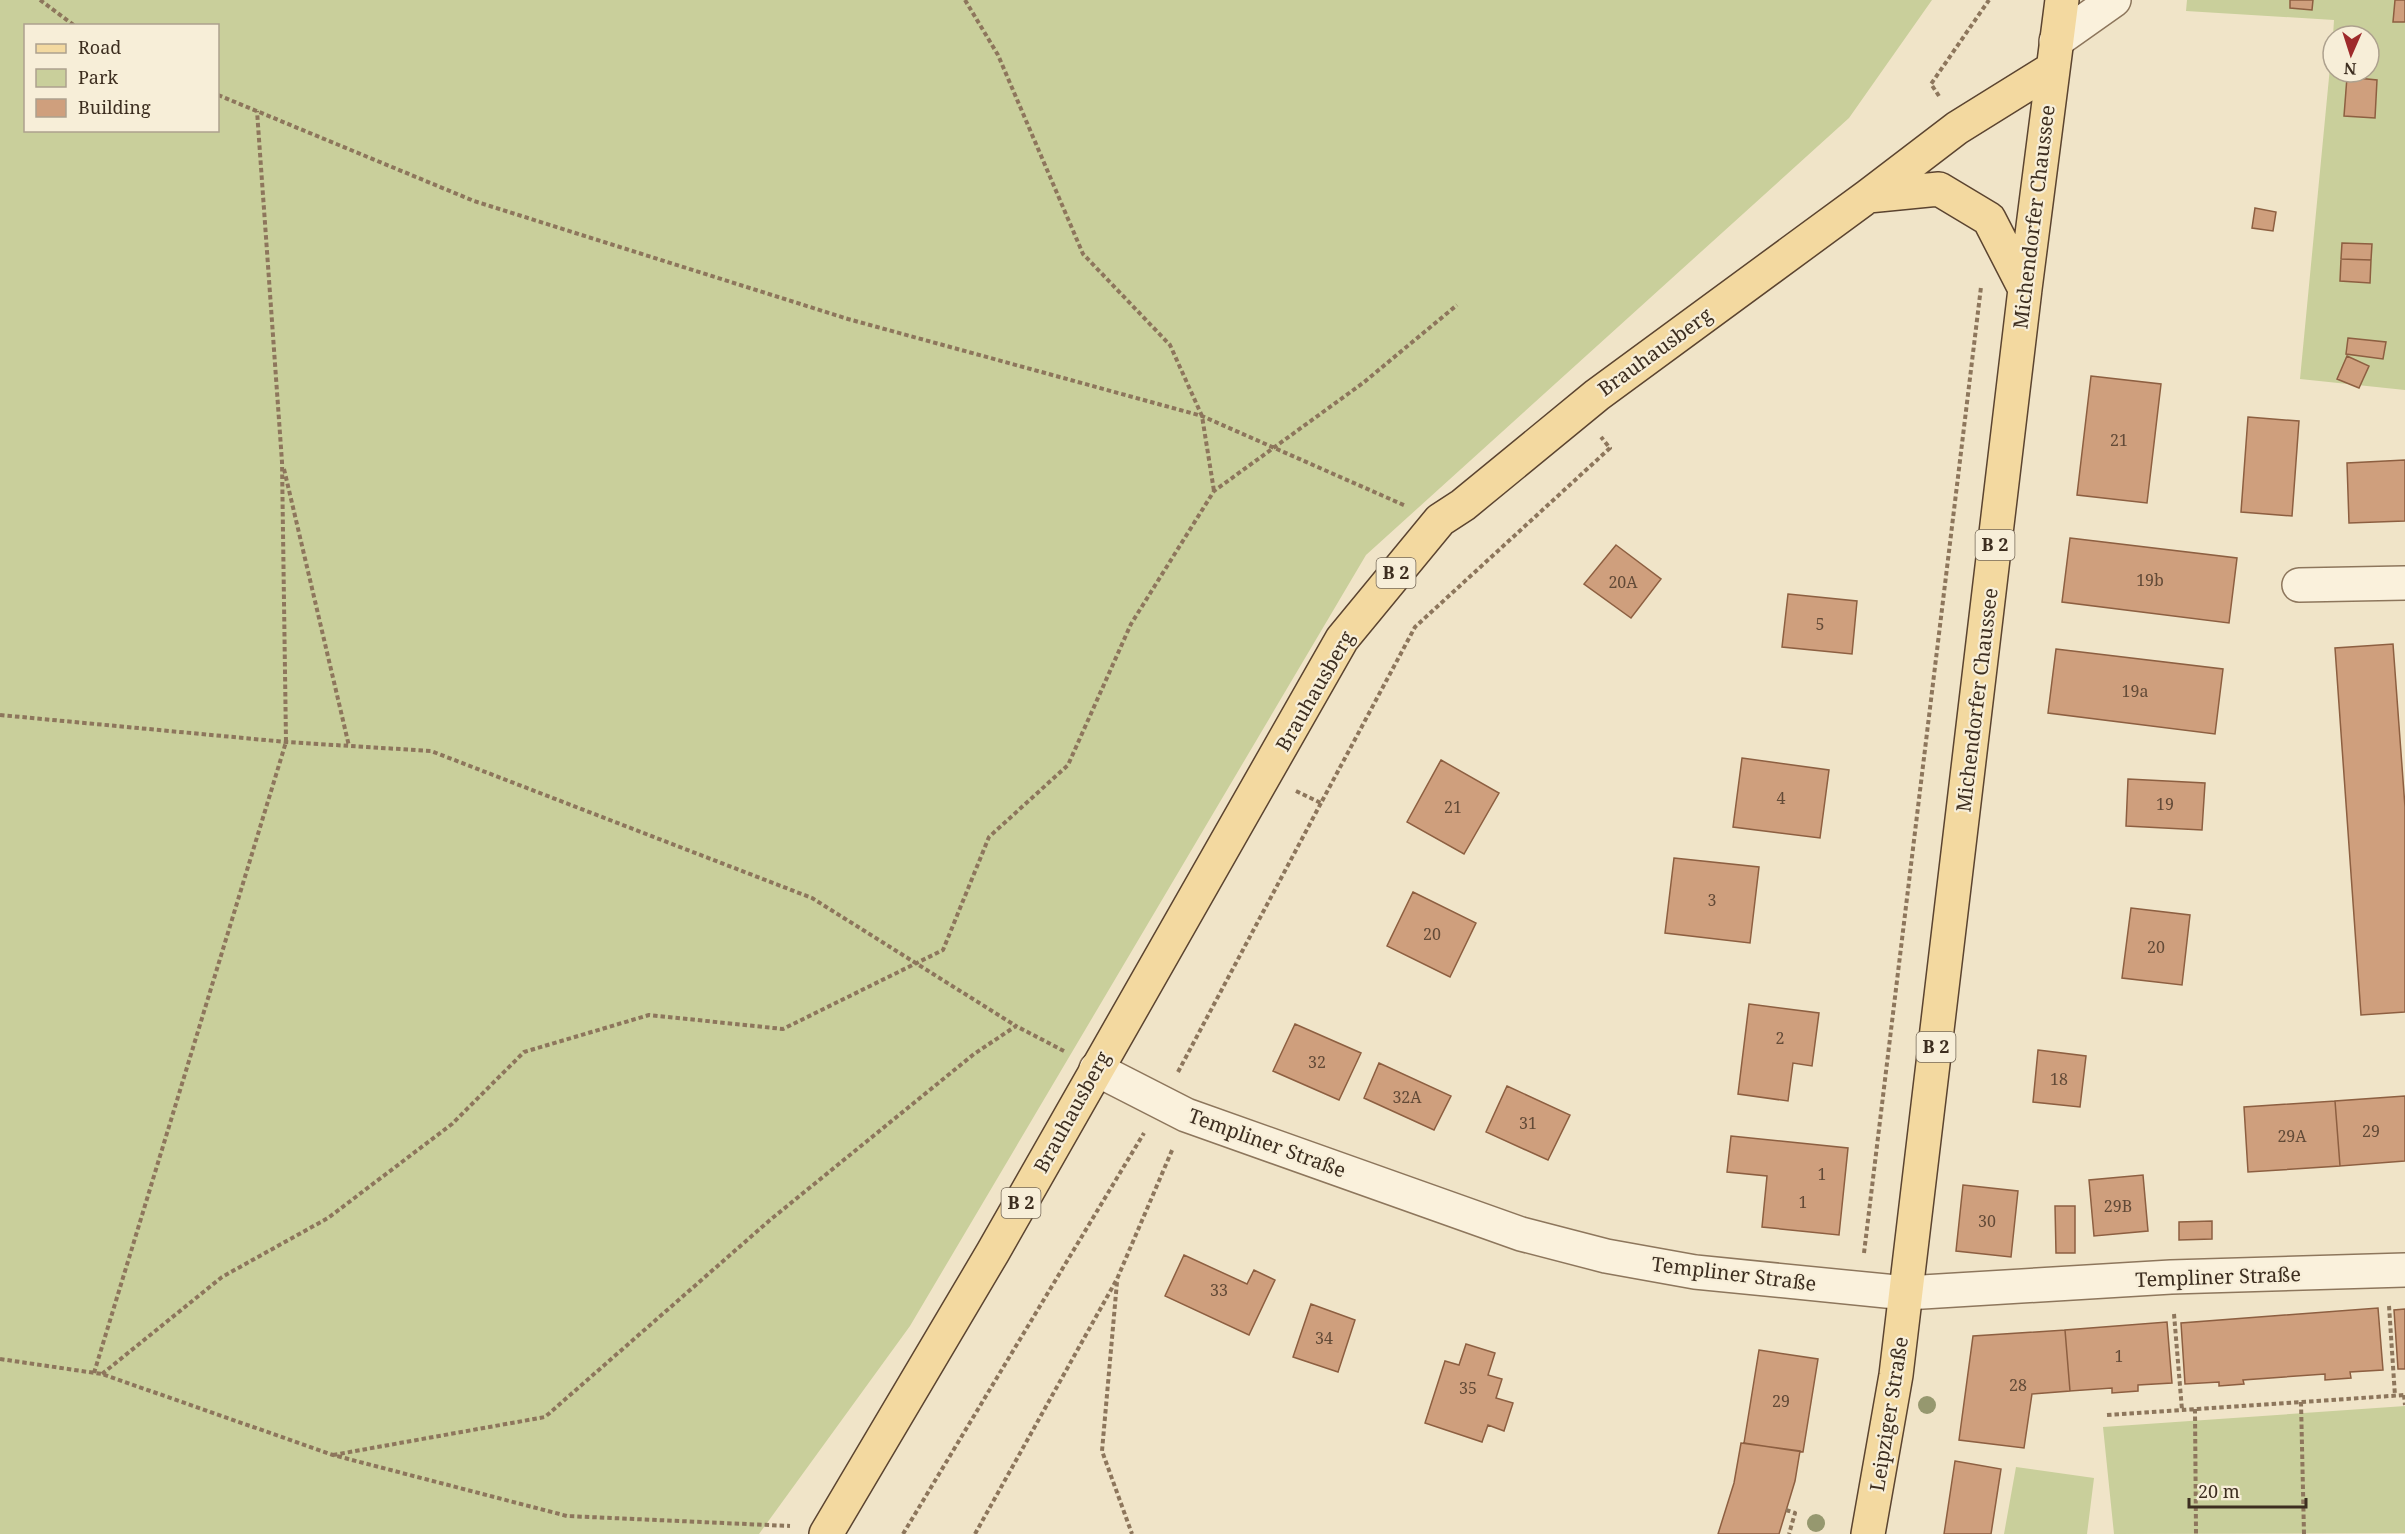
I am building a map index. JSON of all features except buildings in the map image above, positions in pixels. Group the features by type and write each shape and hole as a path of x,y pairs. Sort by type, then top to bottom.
{"main road":[{"name":"Michendorfer Chaussee","path":"1906,1293 2025,289 2062,0"},
{"name":"Brauhausberg","path":"828,1531 988,1261 1342,639 1440,520 1463,505 1580,409 2054,55"},
{"path":"1868,196 1939,189 1989,219 2025,289"},
{"name":"Leipziger Straße","path":"1868,1534 1896,1375 1906,1293"}],"street":[{"path":"2054,55 2114,0"},
{"path":"2299,585 2405,584"},
{"name":"Templiner Straße","path":"1096,1069 1174,1109 1521,1234 1606,1256 1695,1272 1906,1293 2171,1277 2396,1271"}],"path":[{"path":"40,0 72,24"},
{"path":"965,0 998,55 1083,254 1170,345 1202,416 1214,491"},
{"path":"219,95 474,201 848,319 1202,416 1272,449 1440,520"},
{"path":"94,1373 286,742 282,462 257,111"},
{"path":"1864,1257 1982,278"},
{"path":"102,1374 222,1277 328,1218 452,1124 524,1052 649,1015 783,1029 943,950 989,837 1068,765 1131,624 1214,491 1362,383 1457,305"},
{"path":"903,1534 1174,1109 1321,803 1415,627 1610,448 1580,409"},
{"path":"282,462 349,746"},
{"path":"0,715 286,742 431,751 812,898 1016,1026 1096,1069"},
{"path":"1265,776 1321,803"},
{"path":"333,1455 545,1417 770,1220 974,1054 1016,1026"},
{"path":"975,1534 1118,1279 1174,1109"},
{"path":"2396,1271 2396,1396"},
{"path":"2171,1277 2181,1410"},
{"path":"1118,1279 1102,1451 1132,1534"},
{"path":"0,1359 102,1374 333,1455 567,1516 828,1531"},
{"path":"2107,1415 2405,1395 2405,1405"},
{"path":"2301,1402 2304,1534"},
{"path":"2195,1409 2196,1534"},
{"path":"1786,1510 1795,1513 1789,1534"}],"green space":[{"path":"0,0 1932,0 1849,118 1366,555 910,1326 759,1534 0,1534"},
{"path":"2187,0 2405,0 2405,390 2300,379 2328,84 2381,84 2381,24 2334,24 2334,20 2186,11"},
{"path":"2405,1406 2405,1533 2114,1534 2103,1427"},
{"path":"2016,1467 2094,1478 2087,1534 2004,1534"}]}
